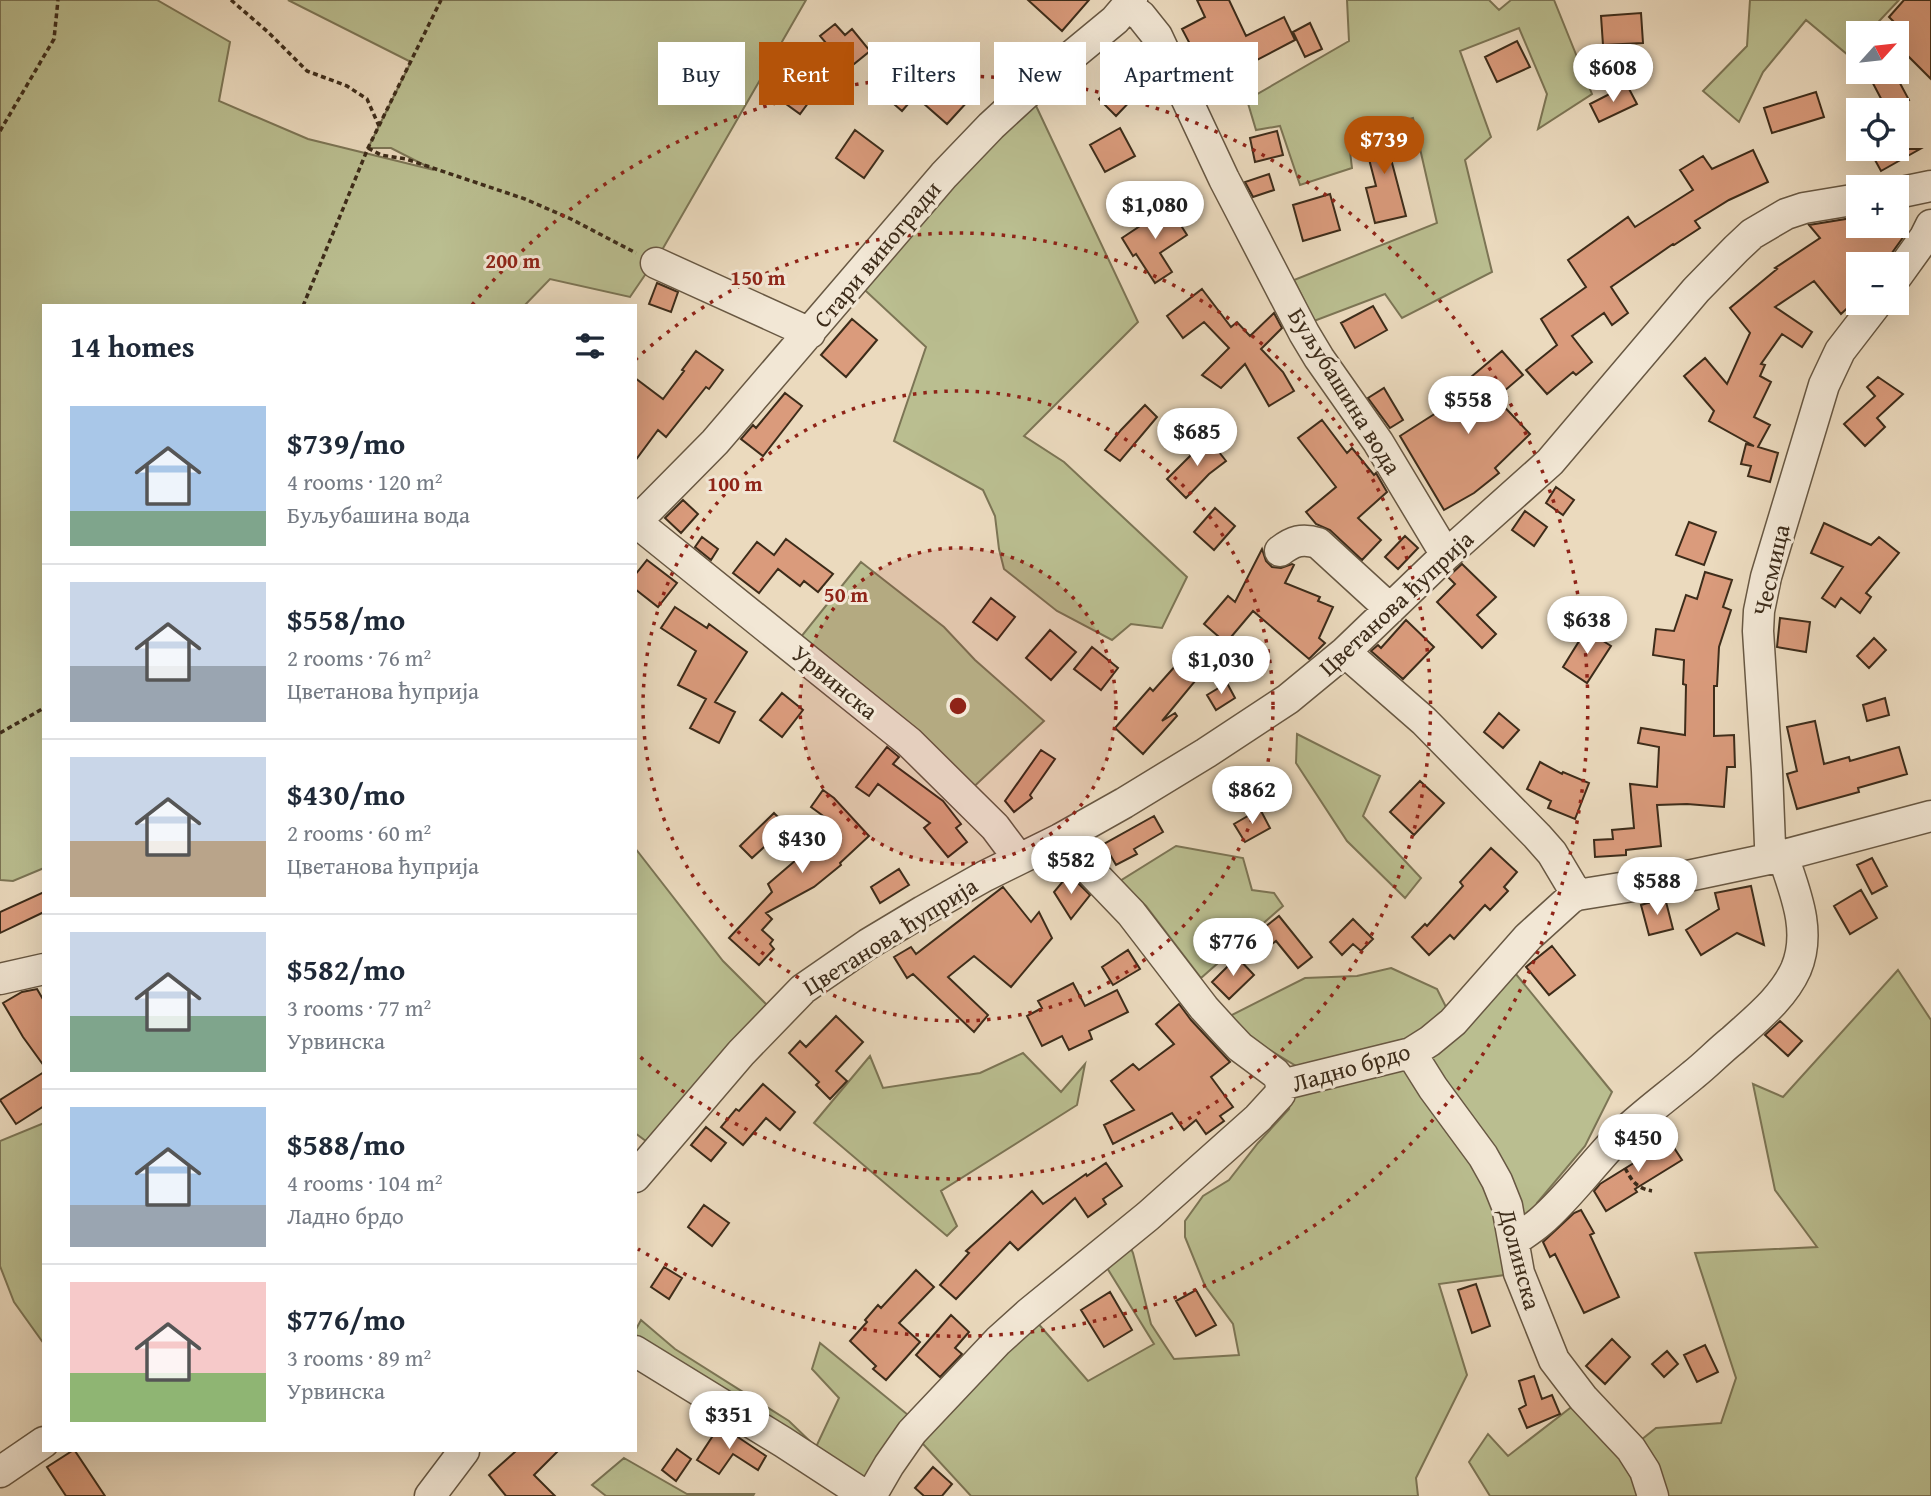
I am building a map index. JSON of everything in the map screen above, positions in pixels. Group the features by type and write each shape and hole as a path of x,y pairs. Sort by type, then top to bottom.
{"street":[{"name":"Стари виногради","path":"637,521 715,442 910,214 991,126 1115,20 1130,3"},
{"name":"Буљубашина вода","path":"1130,3 1157,36 1224,179 1304,333 1378,442 1446,555"},
{"path":"1909,191 1931,186"},
{"name":"Цветанова ћуприја","path":"637,1175 741,1053 803,989 868,944 923,911 985,876 1060,839 1147,789 1262,717 1312,680 1556,456 1696,290 1752,234 1786,214 1804,208 1846,202"},
{"path":"1909,259 1931,225"},
{"path":"656,263 810,333"},
{"name":"Чесмица","path":"1514,1241 1558,1205 1616,1140 1762,1014 1783,990 1796,969 1802,946 1802,917 1769,835 1758,631 1763,588 1824,385 1840,351 1868,315"},
{"name":"Урвинска","path":"637,523 909,742 995,827 1019,859"},
{"path":"1280,551 1299,540 1318,543 1390,609"},
{"path":"1345,652 1424,721 1536,836 1552,853 1577,895"},
{"name":"Ладно брдо","path":"869,1496 912,1432 998,1341 1148,1216 1258,1118 1280,1094 1282,1085 1411,1054 1452,1022 1528,937 1563,903 1577,895 1664,881 1778,857 1931,816"},
{"path":"1060,839 1130,913 1204,1008 1240,1046 1269,1068 1282,1085"},
{"path":"0,979 42,969"},
{"name":"Долинска","path":"1411,1054 1483,1156 1497,1181 1507,1206 1519,1273 1554,1360 1583,1398 1631,1449 1645,1471 1653,1496"},
{"path":"637,1352 869,1496"},
{"path":"0,1472 42,1443"},
{"path":"430,1496 463,1452"}],"path":[{"path":"0,131 54,39 58,0"},
{"path":"231,0 307,71 347,86 367,99 379,126"},
{"path":"304,304 368,148 441,0"},
{"path":"368,148 382,155 406,159 526,199 656,263"},
{"path":"0,733 42,709"},
{"path":"1616,1140 1616,1151 1632,1180 1642,1189 1652,1191"}],"green space":[{"path":"0,0 157,0 230,42 219,101 308,139 434,170 391,148 368,148 411,62 288,0 806,0 782,42 759,42 759,82 662,250 630,297 550,279 526,304 42,304 42,869 13,881 0,880"},
{"path":"1347,0 1489,0 1499,10 1511,0 1554,0 1592,94 1538,129 1547,94 1519,28 1460,51 1491,137 1465,160 1492,272 1402,318 1385,294 1314,321 1294,280 1437,223 1413,118 1348,135 1352,168 1300,185 1280,126 1256,130 1248,105 1258,105 1258,94 1349,41"},
{"path":"1750,0 1899,0 1879,21 1846,21 1846,53 1806,20 1763,72 1739,122 1703,91 1747,46"},
{"path":"1016,105 1036,105 1138,322 1024,436 1064,462 1187,577 1162,628 1131,624 1112,640 1057,611 1004,569 995,516 983,490 894,441 926,347 854,280"},
{"path":"861,562 944,627 975,660 1044,721 965,795 792,648"},
{"path":"1297,734 1380,776 1363,816 1421,878 1405,898 1347,841 1296,763"},
{"path":"1176,846 1243,858 1252,890 1274,893 1283,906 1201,978 1146,906 1120,881"},
{"path":"637,851 723,961 776,1014 658,1150 637,1134"},
{"path":"1391,968 1437,989 1456,1027 1511,968 1612,1092 1585,1146 1537,1203 1519,1273 1439,1284 1467,1375 1416,1478 1418,1496 971,1496 913,1433 871,1496 637,1344 637,1327 641,1320 675,1349 789,1421 816,1447 839,1398 812,1369 820,1343 919,1424 1029,1313 1088,1381 1154,1344 1104,1263 1128,1242 1151,1324 1174,1359 1239,1355 1233,1324 1205,1286 1185,1237 1185,1221 1203,1196 1229,1180 1289,1109 1296,1066 1224,1019 1305,978 1357,976"},
{"path":"1898,970 1931,1020 1931,1496 1490,1496 1469,1462 1488,1434 1508,1456 1583,1398 1631,1448 1656,1428 1721,1423 1736,1378 1695,1253 1817,1247 1775,1190 1753,1084 1783,1097"},
{"path":"1023,1053 1061,1092 1085,1064 1077,1105 941,1191 957,1226 947,1236 814,1123 870,1056 883,1088 980,1073"},
{"path":"42,1124 42,1341 14,1302 0,1266 0,1141"},
{"path":"624,1458 687,1494 754,1494 606,1496 592,1485"}],"building":[{"path":"1028,0 1089,0 1062,31"},
{"path":"1197,0 1229,0 1246,36 1284,17 1295,40 1258,59 1258,42 1189,42 1182,29 1205,17"},
{"path":"1904,0 1931,0 1931,79 1909,57 1909,21 1893,21 1889,17"},
{"path":"1641,13 1643,43 1603,45 1601,16"},
{"path":"1310,23 1322,49 1305,57 1293,32"},
{"path":"835,24 845,35 852,29 868,49 868,53 854,64 854,42 825,42 820,36"},
{"path":"1517,41 1530,67 1497,82 1485,57"},
{"path":"1873,84 1900,84 1908,98 1881,98"},
{"path":"1627,85 1637,104 1599,122 1590,104"},
{"path":"1816,92 1824,117 1772,133 1764,108"},
{"path":"788,105 807,105 800,114"},
{"path":"895,105 907,105 902,111"},
{"path":"925,105 964,105 947,124"},
{"path":"1105,105 1127,105 1116,116"},
{"path":"1120,128 1135,156 1105,172 1090,145"},
{"path":"1394,128 1402,156 1391,159 1406,216 1375,223 1366,188 1376,186 1363,136"},
{"path":"855,130 883,151 864,178 836,158"},
{"path":"1277,131 1283,155 1255,162 1250,138"},
{"path":"1909,149 1920,149 1909,155"},
{"path":"1753,150 1768,182 1729,200 1695,221 1700,228 1611,287 1628,313 1612,325 1604,313 1572,336 1592,362 1576,375 1573,372 1547,394 1526,370 1557,345 1541,319 1586,287 1568,260 1628,217 1635,227 1693,190 1680,170 1703,156 1712,169"},
{"path":"1876,161 1899,161 1881,171"},
{"path":"1269,174 1274,190 1253,197 1245,182"},
{"path":"1330,194 1340,230 1303,241 1293,205"},
{"path":"1168,205 1187,235 1160,253 1172,272 1155,283 1122,238 1143,224 1141,221"},
{"path":"1846,219 1846,238 1903,238 1893,252 1846,252 1846,309 1841,314 1814,281 1775,307 1812,332 1802,347 1782,334 1761,364 1765,365 1760,376 1771,382 1754,417 1770,425 1758,447 1778,453 1770,482 1748,476 1751,466 1741,464 1746,444 1754,446 1709,421 1714,411 1684,376 1705,358 1727,384 1750,333 1730,308 1777,269 1775,268 1820,238 1809,225"},
{"path":"657,283 678,292 671,312 649,304"},
{"path":"1202,289 1231,327 1237,322 1250,336 1274,313 1282,328 1261,349 1283,372 1294,391 1269,406 1245,364 1221,388 1202,375 1229,348 1204,322 1183,338 1167,316"},
{"path":"1373,306 1387,330 1355,348 1341,323"},
{"path":"852,319 877,340 846,377 821,355"},
{"path":"696,351 723,370 666,437 658,430 637,458 637,380 663,399 684,371 682,370"},
{"path":"1502,351 1523,375 1496,398 1530,434 1495,468 1499,473 1474,493 1444,510 1400,436 1472,390 1465,382"},
{"path":"1878,377 1903,394 1877,418 1885,427 1865,446 1844,424 1875,396 1867,387"},
{"path":"1384,388 1403,420 1390,428 1368,398"},
{"path":"785,393 802,406 763,456 741,439 753,425 756,428"},
{"path":"1145,405 1157,417 1120,461 1105,450"},
{"path":"1322,420 1347,453 1352,448 1374,475 1376,473 1387,492 1358,518 1381,540 1362,560 1330,530 1316,524 1306,512 1336,487 1298,438"},
{"path":"1208,438 1226,461 1186,498 1167,479 1192,451"},
{"path":"1556,487 1574,500 1563,515 1546,503"},
{"path":"683,500 698,514 681,533 665,518"},
{"path":"1215,508 1235,526 1214,550 1194,532"},
{"path":"1525,511 1547,527 1534,546 1512,530"},
{"path":"1689,522 1716,532 1704,565 1676,555"},
{"path":"1824,523 1871,545 1879,537 1899,553 1866,593 1871,597 1860,613 1841,598 1835,607 1822,598 1843,567 1811,553"},
{"path":"1405,536 1418,548 1398,569 1385,557"},
{"path":"702,537 718,549 711,560 695,547"},
{"path":"786,539 833,574 818,592 804,581 800,586 778,569 759,593 733,573 757,542 774,555"},
{"path":"1262,549 1266,561 1272,567 1294,565 1285,583 1320,597 1318,601 1333,607 1319,638 1325,643 1309,659 1253,611 1226,643 1204,624 1228,596 1235,602"},
{"path":"647,560 677,583 658,607 637,591 637,572"},
{"path":"1462,564 1496,597 1477,615 1496,634 1482,648 1437,602 1455,584 1448,577"},
{"path":"1705,572 1732,580 1723,607 1731,610 1719,647 1717,686 1714,686 1714,736 1734,735 1735,767 1727,767 1724,807 1657,805 1661,846 1626,850 1626,855 1595,857 1594,840 1613,839 1612,830 1634,828 1630,784 1657,787 1659,747 1638,743 1641,728 1685,735 1684,660 1653,655 1656,629 1674,631 1686,595 1697,599"},
{"path":"991,598 1015,617 997,640 973,622"},
{"path":"675,607 707,628 709,624 747,652 715,702 735,712 719,743 690,728 706,699 678,685 696,651 661,628"},
{"path":"1780,618 1810,622 1806,652 1777,647"},
{"path":"1406,620 1434,647 1403,679 1371,651 1378,645 1381,648"},
{"path":"1050,630 1076,652 1051,680 1026,658"},
{"path":"1586,630 1611,646 1587,683 1563,667"},
{"path":"1874,638 1886,650 1869,668 1857,656"},
{"path":"1092,647 1118,668 1101,690 1074,669"},
{"path":"1177,664 1196,680 1162,721 1175,713 1177,716 1143,754 1115,728 1150,688 1153,691"},
{"path":"1227,683 1235,698 1216,710 1207,695"},
{"path":"782,693 803,710 782,737 760,720"},
{"path":"1885,698 1889,715 1867,721 1863,705"},
{"path":"1499,713 1519,730 1503,748 1484,732"},
{"path":"1815,721 1824,764 1849,757 1850,761 1899,747 1907,774 1858,788 1859,792 1797,809 1787,774 1797,771 1787,727"},
{"path":"887,747 899,757 893,764 943,801 961,824 956,828 967,842 948,857 924,828 930,823 878,784 869,796 856,787"},
{"path":"1041,750 1055,759 1030,795 1032,798 1014,812 1005,801"},
{"path":"1540,762 1562,774 1563,772 1589,783 1575,819 1548,808 1551,801 1527,789"},
{"path":"1281,775 1289,790 1264,803 1251,791"},
{"path":"1420,781 1444,803 1414,835 1390,812"},
{"path":"823,790 834,798 869,836 840,863 841,865 814,887 766,913 772,919 762,930 773,940 770,944 774,949 759,965 729,938 772,892 768,884 832,829 830,826 833,823 811,807"},
{"path":"1260,809 1270,828 1245,842 1234,824"},
{"path":"774,813 787,826 752,858 740,846"},
{"path":"1154,816 1163,832 1134,849 1137,854 1116,865 1104,844"},
{"path":"1491,848 1517,872 1504,887 1508,891 1490,910 1485,905 1454,939 1450,935 1429,955 1412,937 1425,924 1427,926 1463,886 1460,882"},
{"path":"1872,858 1887,886 1872,894 1857,865"},
{"path":"899,869 909,885 880,903 871,887"},
{"path":"1069,874 1090,895 1071,919 1054,892"},
{"path":"1751,886 1764,945 1737,933 1701,955 1686,930 1719,909 1715,893"},
{"path":"1003,887 1031,922 1039,912 1052,938 1011,987 974,956 948,977 988,1015 974,1032 913,974 907,978 894,957 911,947 916,954"},
{"path":"1861,890 1877,918 1850,934 1834,906"},
{"path":"42,893 42,913 0,933 0,912"},
{"path":"1665,898 1673,929 1649,935 1641,905"},
{"path":"1279,916 1312,957 1298,968 1276,941 1259,954 1248,940"},
{"path":"1353,919 1373,939 1361,951 1353,944 1342,955 1330,942"},
{"path":"1552,946 1575,975 1549,995 1526,967"},
{"path":"1128,950 1140,969 1113,985 1102,967"},
{"path":"1237,957 1254,975 1229,999 1212,982"},
{"path":"1073,983 1085,1006 1117,990 1128,1012 1089,1031 1092,1039 1069,1050 1062,1036 1042,1046 1027,1016 1042,1008 1038,1001"},
{"path":"37,989 42,998 42,1063 3,1003 22,992"},
{"path":"1179,1004 1230,1062 1211,1077 1233,1107 1220,1116 1224,1121 1206,1134 1196,1120 1184,1130 1172,1113 1113,1144 1104,1125 1134,1110 1111,1081 1133,1064 1139,1070 1174,1044 1156,1024"},
{"path":"836,1016 863,1042 836,1071 847,1081 830,1099 816,1085 819,1082 789,1053 800,1041 806,1047"},
{"path":"1780,1021 1802,1041 1788,1056 1765,1035"},
{"path":"42,1073 42,1107 16,1124 0,1100"},
{"path":"763,1084 795,1112 780,1130 766,1118 743,1145 721,1127"},
{"path":"706,1127 726,1143 711,1161 691,1145"},
{"path":"1667,1137 1682,1160 1635,1189 1637,1192 1606,1211 1594,1191 1600,1184 1637,1161 1635,1158"},
{"path":"1106,1163 1122,1186 1103,1199 1106,1204 1088,1217 1075,1198 1018,1250 1010,1242 956,1299 940,1285 969,1253 966,1251 1032,1191 1043,1204"},
{"path":"704,1205 729,1223 712,1246 688,1227"},
{"path":"1581,1210 1594,1233 1590,1235 1619,1297 1584,1313 1555,1254 1550,1257 1543,1242 1574,1213"},
{"path":"664,1267 682,1278 669,1299 651,1287"},
{"path":"916,1270 934,1287 899,1323 920,1342 886,1380 873,1369 876,1366 850,1341 878,1305 881,1308"},
{"path":"1476,1284 1490,1326 1472,1333 1458,1290"},
{"path":"1196,1290 1216,1325 1196,1336 1176,1301"},
{"path":"1110,1292 1132,1330 1104,1347 1081,1310"},
{"path":"951,1315 969,1332 955,1348 962,1354 940,1377 916,1355"},
{"path":"1612,1339 1630,1357 1605,1384 1586,1366"},
{"path":"1705,1345 1718,1372 1697,1382 1684,1355"},
{"path":"1667,1351 1678,1364 1664,1377 1652,1364"},
{"path":"1534,1376 1542,1399 1552,1395 1560,1414 1527,1428 1519,1409 1526,1405 1519,1381"},
{"path":"720,1425 766,1456 758,1470 733,1454 719,1474 697,1460"},
{"path":"677,1449 691,1459 676,1481 662,1470"},
{"path":"70,1452 76,1452 105,1496 66,1496 47,1467"},
{"path":"515,1452 557,1452 534,1475 555,1496 506,1496 489,1475"},
{"path":"933,1467 952,1484 942,1496 924,1496 915,1488"}]}
